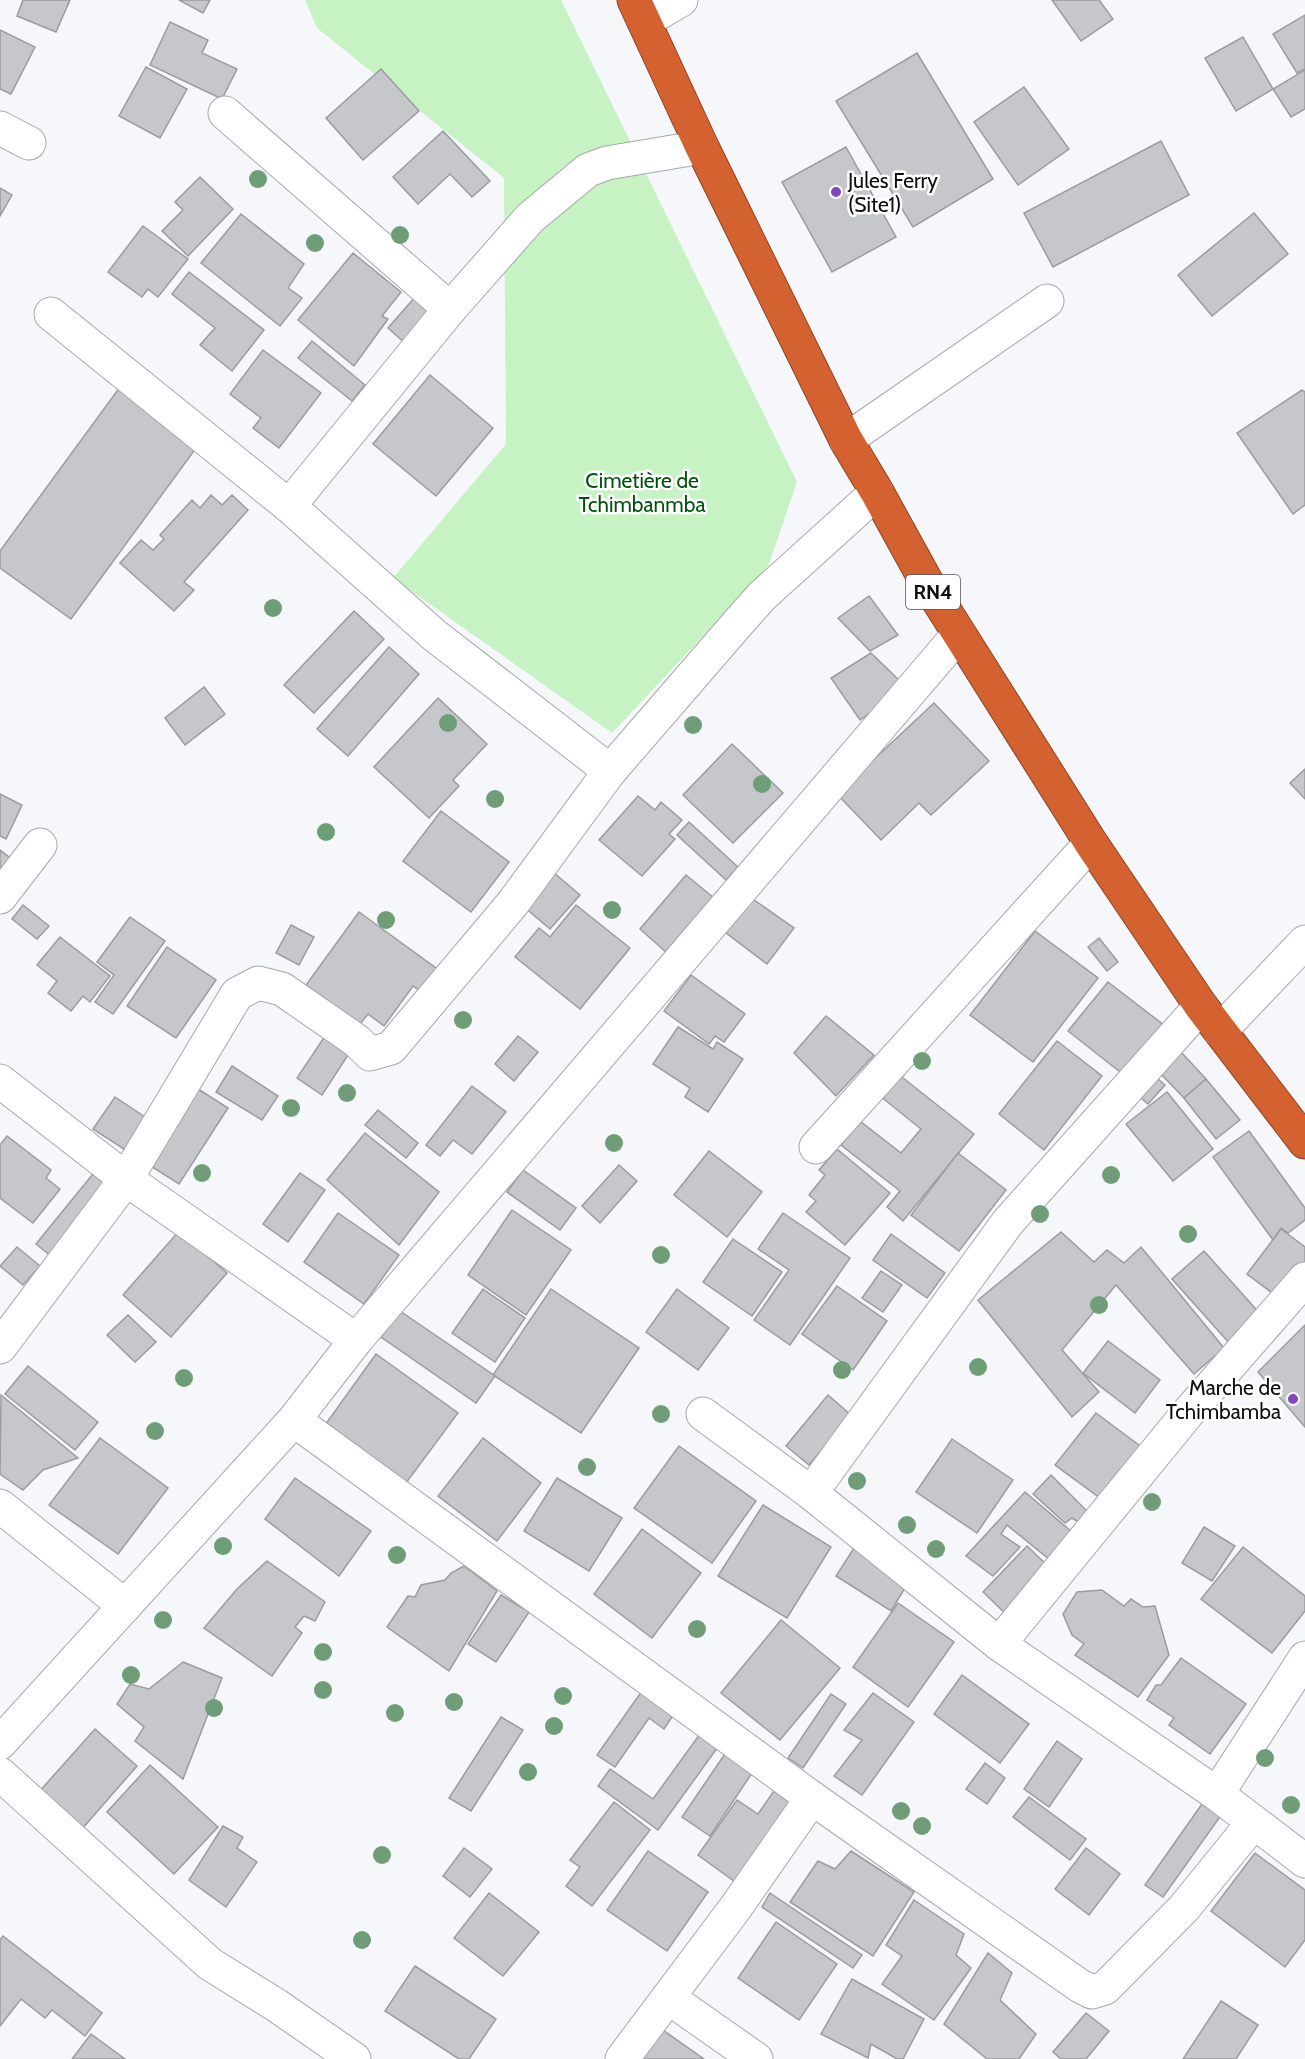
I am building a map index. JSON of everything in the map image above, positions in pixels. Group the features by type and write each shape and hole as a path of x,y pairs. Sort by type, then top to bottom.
{"highway":[{"name":"RN4","path":"640,11 702,147 846,440 926,581 1091,843 1211,1019 1305,1142"}],"street":[{"path":"640,11 681,0"},
{"path":"225,113 450,309"},
{"path":"0,128 29,143"},
{"path":"289,506 450,309 530,218 588,170 607,163 702,147"},
{"path":"846,440 1047,301"},
{"path":"51,314 289,506 434,635 610,771"},
{"path":"0,1347 126,1179 237,994 258,983 282,989 357,1041 370,1054 391,1048 513,903 610,771 762,596 877,492"},
{"path":"0,1743 294,1420 356,1340 959,633"},
{"path":"816,1147 1091,843"},
{"path":"0,897 40,845"},
{"path":"811,1493 1008,1222 1211,1019 1305,942"},
{"path":"0,1081 126,1179 356,1340"},
{"path":"999,1644 1186,1414 1305,1279"},
{"path":"703,1414 811,1493 999,1644 1217,1794 1305,1861"},
{"path":"294,1420 812,1798 1080,1986 1092,1992 1106,1988 1184,1908 1253,1823"},
{"path":"0,1506 125,1606"},
{"path":"1217,1794 1305,1658"},
{"path":"0,1774 210,1964 285,2011 354,2059"},
{"path":"622,2059 669,1998 812,1798"},
{"path":"669,1998 756,2059"}],"green space":[{"name":"Cimetière de Tchimbanmba","path":"305,0 561,0 797,482 768,567 612,733 393,578 506,444 504,178 317,28"}],"building":[{"path":"23,0 70,0 56,32 17,16"},
{"path":"179,0 210,0 203,13"},
{"path":"1052,0 1099,0 1113,19 1081,41"},
{"path":"1305,15 1305,69 1297,73 1273,34"},
{"path":"170,22 208,40 202,53 237,69 222,99 150,65"},
{"path":"0,30 35,47 11,94 0,89"},
{"path":"1243,37 1273,89 1236,111 1205,58"},
{"path":"917,53 993,179 913,227 836,101"},
{"path":"146,67 187,89 160,138 119,116"},
{"path":"381,69 419,111 363,160 326,118"},
{"path":"1305,70 1305,109 1291,117 1273,89"},
{"path":"1024,87 1069,149 1018,185 974,122"},
{"path":"443,131 490,181 472,197 450,174 418,204 393,177"},
{"path":"1161,141 1189,195 1053,267 1024,213"},
{"path":"846,147 896,237 832,272 782,182"},
{"path":"200,177 233,209 188,256 162,231 183,210 175,202"},
{"path":"0,188 12,195 0,216"},
{"path":"1254,213 1288,254 1212,316 1178,275"},
{"path":"241,214 304,264 288,288 302,298 280,326 201,263"},
{"path":"143,226 188,259 158,297 148,289 142,297 108,272"},
{"path":"353,253 401,292 382,316 388,319 354,366 298,320"},
{"path":"189,272 264,330 232,371 200,345 215,328 172,294"},
{"path":"423,288 442,305 406,344 388,328"},
{"path":"312,341 365,385 352,401 298,358"},
{"path":"263,350 321,393 279,448 253,428 261,418 230,394"},
{"path":"430,375 493,428 436,496 373,444"},
{"path":"120,387 199,444 71,619 0,568 0,551"},
{"path":"1302,390 1305,392 1305,505 1293,514 1237,433"},
{"path":"211,495 222,505 232,495 248,510 184,582 194,590 174,611 120,563 141,540 153,550 164,539 160,535 192,500 200,508"},
{"path":"869,596 898,635 870,651 838,618"},
{"path":"354,611 384,639 314,713 284,685"},
{"path":"389,647 419,674 348,756 317,729"},
{"path":"871,653 906,687 860,720 831,678"},
{"path":"204,687 225,714 185,745 165,718"},
{"path":"438,698 487,744 453,780 459,786 429,818 374,767"},
{"path":"934,703 989,761 931,815 919,803 881,840 837,794"},
{"path":"732,744 783,793 733,843 683,795"},
{"path":"1305,769 1305,799 1290,783"},
{"path":"0,794 22,805 6,839 0,836"},
{"path":"638,796 655,810 661,802 682,820 669,834 675,839 642,876 599,840"},
{"path":"441,811 509,862 471,912 403,861"},
{"path":"689,822 738,867 726,880 677,835"},
{"path":"0,850 13,860 0,878"},
{"path":"553,872 580,895 550,929 523,906"},
{"path":"686,875 714,898 667,953 640,929"},
{"path":"747,895 794,928 767,964 721,929"},
{"path":"23,905 49,926 37,939 12,919"},
{"path":"576,905 630,948 580,1009 515,957 539,928 550,937"},
{"path":"359,912 440,971 423,993 413,986 384,1026 368,1014 360,1024 306,985"},
{"path":"130,917 165,941 113,1014 95,1002 114,975 97,962"},
{"path":"291,925 314,937 299,965 276,953"},
{"path":"1035,931 1098,978 1033,1062 970,1015"},
{"path":"60,937 110,976 90,1002 83,996 71,1011 48,993 57,981 37,965"},
{"path":"1099,938 1118,962 1107,971 1088,947"},
{"path":"167,947 216,980 176,1038 127,1006"},
{"path":"691,975 745,1014 724,1042 715,1036 709,1044 664,1011"},
{"path":"1108,982 1169,1029 1129,1079 1068,1031"},
{"path":"826,1016 874,1055 836,1096 794,1053"},
{"path":"678,1027 713,1049 717,1042 743,1059 708,1112 685,1097 690,1088 653,1064"},
{"path":"325,1036 350,1052 322,1095 297,1078"},
{"path":"518,1036 538,1052 514,1081 495,1064"},
{"path":"1057,1041 1102,1076 1044,1150 999,1114"},
{"path":"1180,1051 1206,1079 1184,1098 1158,1071"},
{"path":"232,1066 278,1096 262,1120 216,1092"},
{"path":"898,1074 974,1134 903,1221 887,1207 900,1191 841,1145 860,1121 901,1153 921,1129 880,1096"},
{"path":"1152,1074 1165,1085 1148,1104 1135,1093"},
{"path":"1206,1079 1240,1120 1216,1139 1184,1098"},
{"path":"472,1086 506,1112 472,1154 453,1140 440,1156 426,1145"},
{"path":"195,1087 228,1108 179,1184 146,1163"},
{"path":"1167,1092 1213,1149 1173,1181 1126,1124"},
{"path":"115,1097 151,1121 130,1153 93,1129"},
{"path":"378,1110 418,1143 406,1158 365,1125"},
{"path":"1249,1131 1305,1208 1305,1220 1288,1233 1281,1228 1273,1240 1213,1157"},
{"path":"365,1133 439,1192 399,1245 327,1180"},
{"path":"7,1136 51,1170 46,1178 60,1189 33,1223 0,1198 0,1145"},
{"path":"837,1149 890,1193 845,1245 806,1212 816,1201 809,1195 825,1175 819,1170"},
{"path":"709,1151 762,1192 727,1237 674,1195"},
{"path":"958,1153 1006,1190 959,1251 911,1215"},
{"path":"619,1165 637,1181 600,1223 582,1206"},
{"path":"97,1169 114,1183 52,1257 36,1244"},
{"path":"523,1170 576,1208 560,1230 507,1192"},
{"path":"300,1173 325,1190 288,1242 263,1224"},
{"path":"512,1210 571,1250 526,1315 468,1275"},
{"path":"338,1213 399,1255 364,1304 304,1262"},
{"path":"783,1213 850,1258 790,1345 754,1320 789,1270 758,1249"},
{"path":"1281,1229 1305,1247 1305,1271 1283,1301 1247,1274"},
{"path":"179,1231 227,1273 171,1337 123,1295"},
{"path":"1061,1232 1094,1262 1107,1250 1124,1263 1141,1247 1224,1348 1194,1374 1116,1285 1062,1350 1099,1392 1072,1417 978,1300"},
{"path":"891,1234 945,1273 927,1298 873,1260"},
{"path":"733,1239 782,1272 752,1316 703,1282"},
{"path":"17,1247 40,1266 23,1285 0,1266"},
{"path":"1204,1251 1262,1316 1230,1344 1172,1279"},
{"path":"881,1271 902,1285 883,1312 862,1298"},
{"path":"837,1286 887,1321 853,1370 802,1334"},
{"path":"483,1289 525,1318 495,1362 452,1333"},
{"path":"551,1289 639,1348 581,1433 493,1375"},
{"path":"677,1289 729,1328 698,1370 646,1332"},
{"path":"400,1311 495,1376 476,1403 381,1337"},
{"path":"128,1315 156,1342 135,1362 107,1335"},
{"name":"Marche de Tchimbamba","path":"1305,1325 1305,1427 1258,1372"},
{"path":"1108,1341 1160,1380 1135,1413 1083,1373"},
{"path":"376,1354 458,1413 406,1483 325,1425"},
{"path":"28,1366 98,1422 75,1450 5,1394"},
{"path":"1,1395 78,1458 43,1470 23,1490 0,1474"},
{"path":"828,1395 851,1415 809,1465 786,1446"},
{"path":"1096,1413 1140,1446 1100,1498 1055,1465"},
{"path":"100,1438 168,1488 118,1554 49,1505"},
{"path":"483,1438 541,1483 497,1541 438,1496"},
{"path":"952,1439 1013,1480 977,1533 916,1492"},
{"path":"679,1446 756,1501 712,1563 634,1508"},
{"path":"1051,1475 1094,1518 1083,1525 1072,1518 1065,1523 1033,1494"},
{"path":"295,1478 371,1531 339,1576 265,1519"},
{"path":"557,1478 622,1518 589,1571 524,1531"},
{"path":"1025,1492 1072,1532 1050,1560 1007,1525 1001,1534 1020,1547 993,1576 966,1556"},
{"path":"763,1505 831,1547 787,1618 718,1576"},
{"path":"1204,1527 1235,1546 1212,1581 1182,1563"},
{"path":"642,1529 701,1573 652,1638 594,1594"},
{"path":"1027,1546 1052,1570 1008,1616 983,1592"},
{"path":"1243,1547 1305,1596 1305,1611 1272,1653 1201,1599"},
{"path":"854,1548 908,1583 891,1611 836,1576"},
{"path":"267,1561 325,1602 315,1621 304,1616 295,1627 302,1633 272,1676 204,1628 237,1589"},
{"path":"464,1566 497,1591 449,1671 387,1627 408,1596 415,1597 421,1585 445,1580 451,1573"},
{"path":"1102,1590 1124,1606 1131,1599 1143,1607 1155,1606 1169,1655 1138,1697 1075,1655 1084,1644 1072,1635 1063,1614 1077,1592"},
{"path":"501,1595 529,1612 496,1662 468,1644"},
{"path":"898,1603 954,1642 908,1707 853,1667"},
{"path":"781,1620 840,1668 780,1740 721,1693"},
{"path":"1181,1658 1246,1704 1210,1754 1169,1725 1174,1718 1147,1700 1156,1685 1161,1685"},
{"path":"183,1662 222,1678 183,1779 135,1741 144,1727 117,1704 130,1684 149,1689"},
{"path":"962,1675 1029,1724 1000,1763 934,1714"},
{"path":"644,1688 676,1711 664,1729 649,1718 615,1767 597,1755"},
{"path":"873,1693 914,1722 862,1795 834,1776 862,1740 844,1730"},
{"path":"831,1694 846,1704 803,1768 788,1758"},
{"path":"501,1717 523,1730 471,1811 449,1798"},
{"path":"705,1727 723,1740 658,1830 598,1786 610,1769 653,1799"},
{"path":"95,1729 137,1766 82,1829 38,1793"},
{"path":"1057,1741 1082,1759 1049,1807 1024,1789"},
{"path":"731,1745 758,1764 710,1836 682,1817"},
{"path":"985,1763 1005,1778 987,1804 966,1789"},
{"path":"150,1765 218,1827 174,1874 107,1812"},
{"path":"778,1785 799,1800 738,1884 698,1855 737,1800 758,1814"},
{"path":"1029,1797 1086,1839 1070,1860 1013,1817"},
{"path":"1204,1801 1222,1814 1163,1897 1145,1885"},
{"path":"614,1802 650,1830 592,1906 566,1886 580,1867 570,1860"},
{"path":"223,1826 243,1837 237,1848 257,1862 226,1907 189,1880"},
{"path":"464,1848 492,1869 470,1897 443,1876"},
{"path":"1086,1848 1120,1874 1089,1915 1055,1889"},
{"path":"648,1851 708,1892 667,1951 607,1910"},
{"path":"851,1851 914,1892 873,1956 790,1902 818,1861 835,1869"},
{"path":"1255,1853 1305,1890 1305,1940 1285,1967 1211,1911"},
{"path":"489,1893 539,1932 503,1976 454,1938"},
{"path":"770,1893 862,1955 853,1968 762,1907"},
{"path":"914,1900 964,1934 956,1955 971,1968 934,2020 882,1984 902,1956 886,1945"},
{"path":"776,1922 837,1964 799,2020 738,1978"},
{"path":"3,1936 102,2013 85,2036 52,2010 45,2018 21,1999 0,2026 0,1940"},
{"path":"988,1953 1012,1973 1000,2000 1036,2034 1019,2059 987,2059 944,2024"},
{"path":"415,1966 496,2019 469,2059 459,2059 385,2011"},
{"path":"852,1979 924,2019 903,2059 897,2059 871,2044 868,2058 821,2034"},
{"path":"1221,2001 1258,2025 1236,2059 1183,2059"},
{"path":"1086,2013 1109,2031 1086,2059 1061,2059 1053,2052"},
{"path":"660,2028 704,2059 638,2059"},
{"path":"91,2034 125,2059 72,2059"}],"place":[{"name":"Jules Ferry (Site1)","path":"836,192"},
{"name":"Marche de Tchimbamba","path":"1293,1399"}]}
